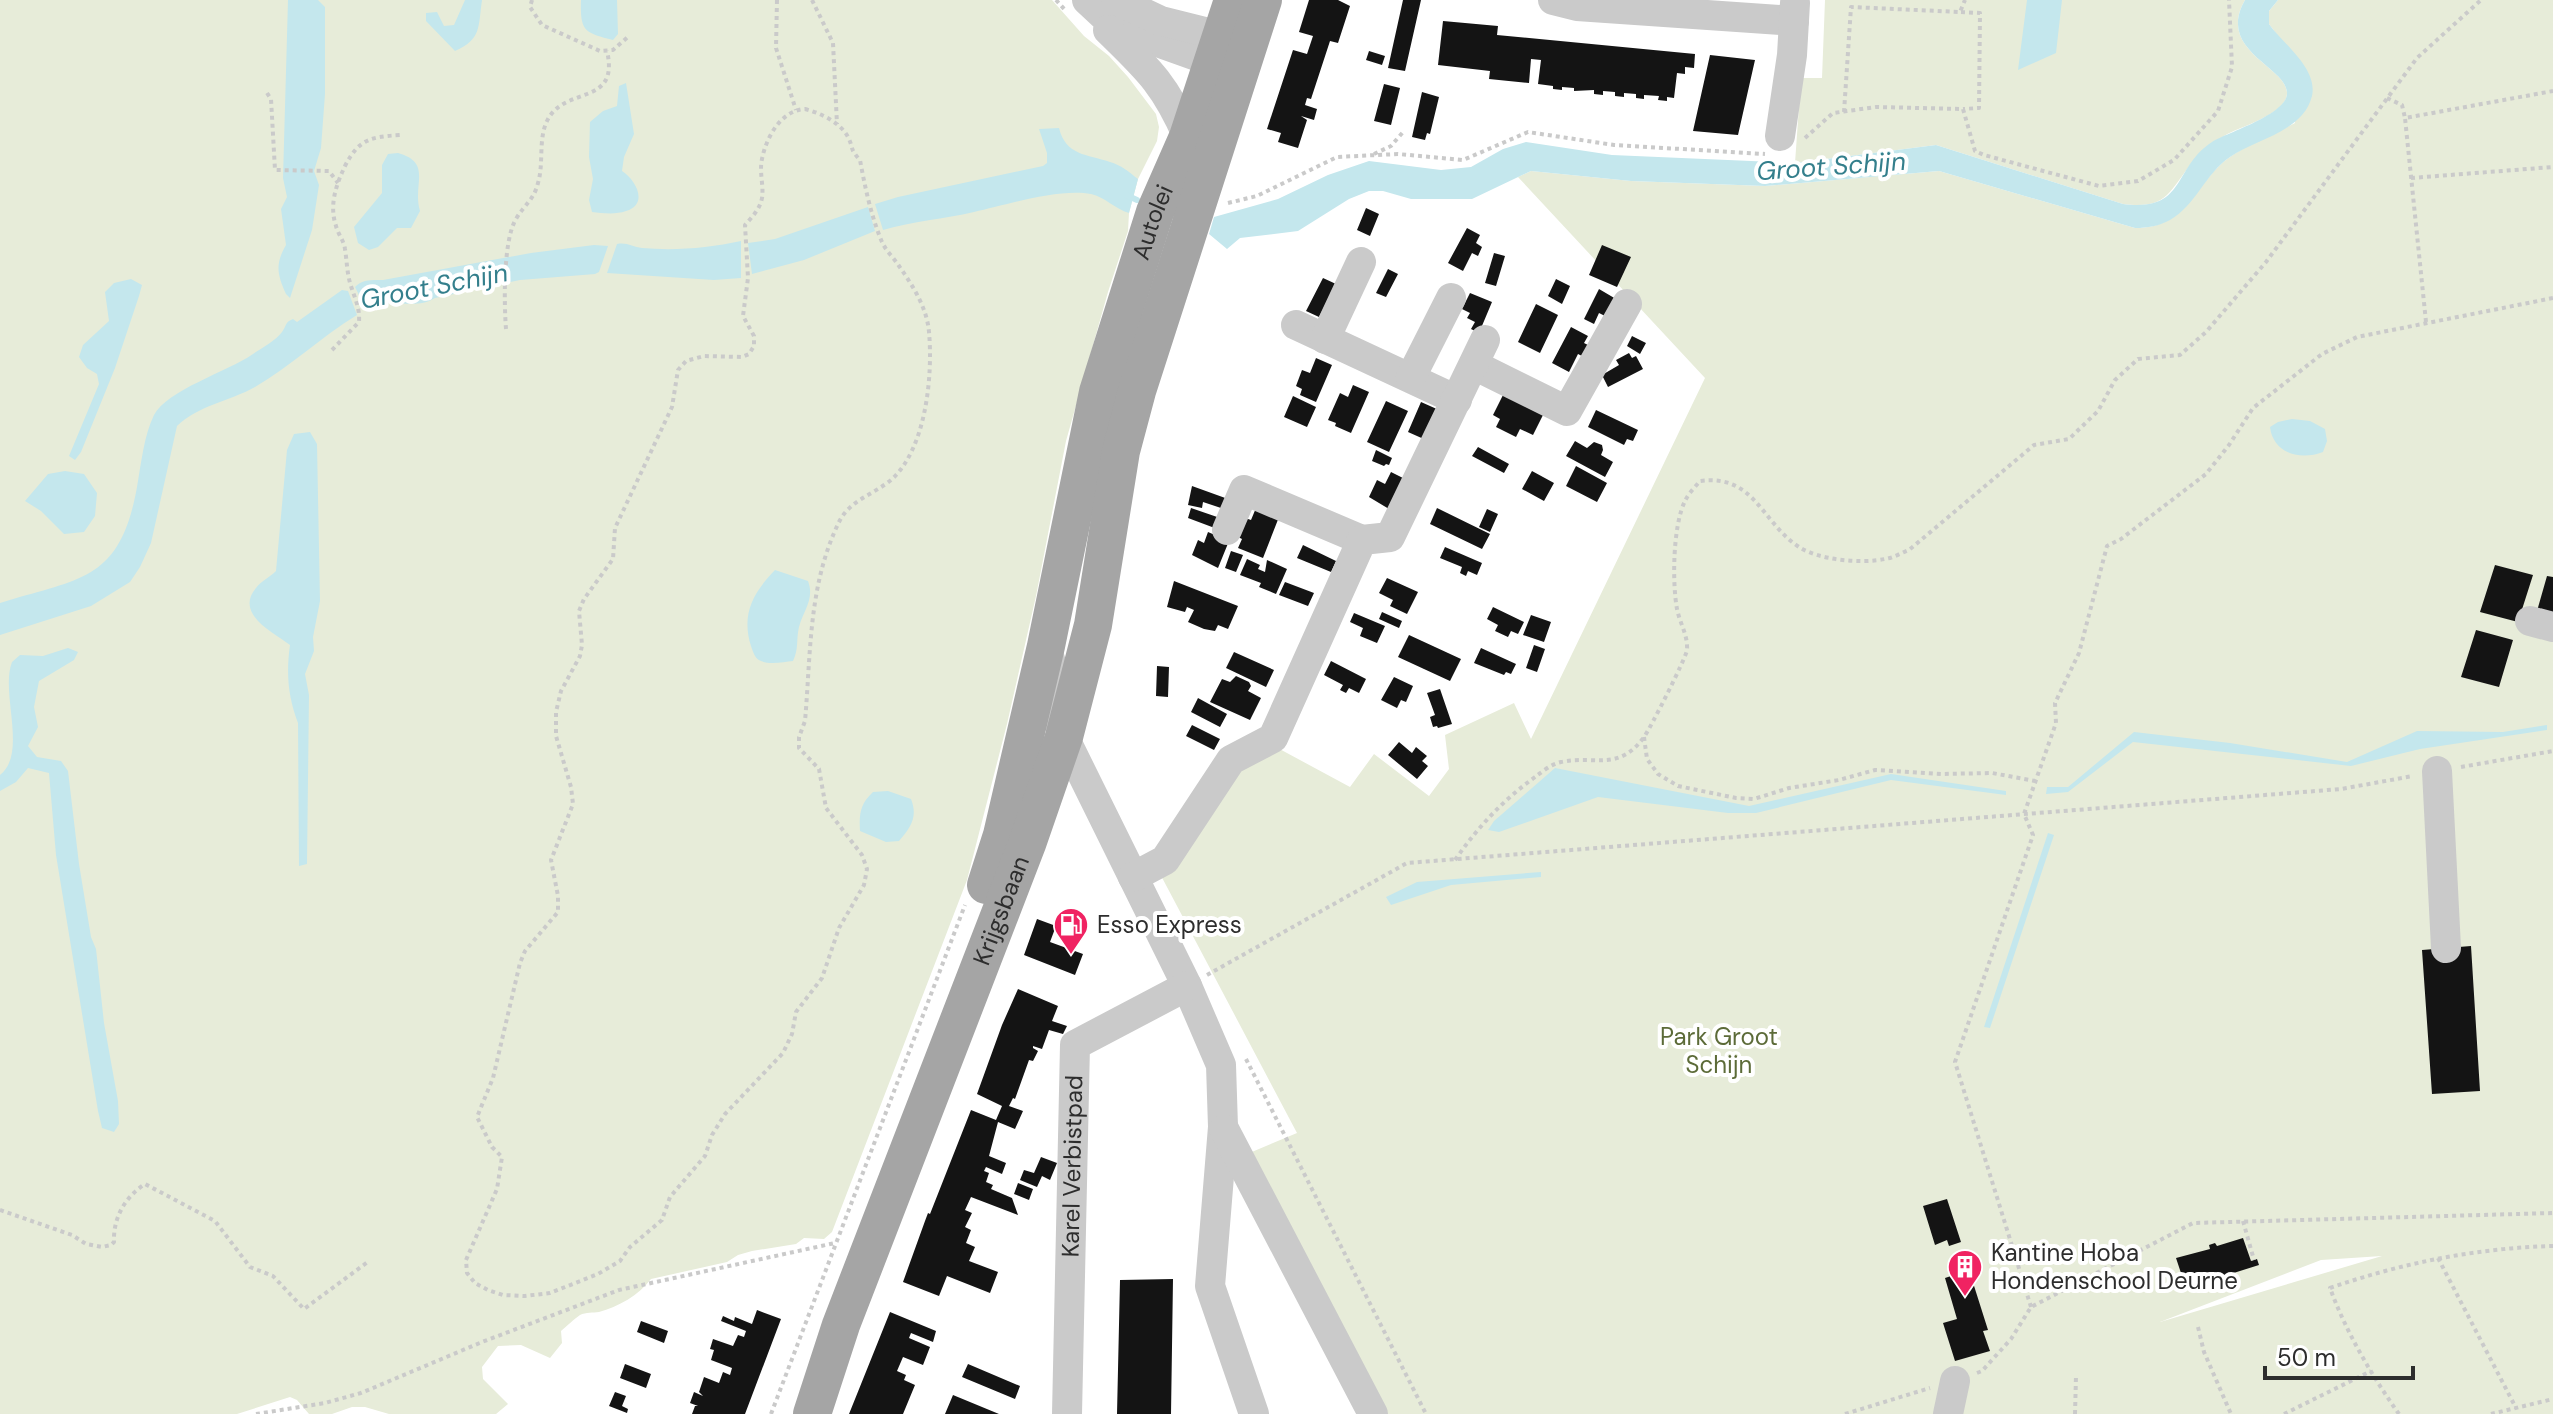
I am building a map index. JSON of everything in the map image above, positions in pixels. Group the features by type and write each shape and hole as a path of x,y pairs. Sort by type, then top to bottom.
{"main road":[{"name":"Autolei","path":"1137,391 1226,52 1233,0"},
{"name":"Autolei","path":"1085,448 1098,392 1155,212 1226,52 1263,0"},
{"name":"Krijgsbaan","path":"812,1414 841,1325 1039,810 1064,737 1093,625 1121,451 1137,391"},
{"name":"Krijgsbaan","path":"788,1414 985,888 1002,835 1046,646 1085,448"}],"street":[{"path":"1553,0 1577,6 1794,10 1792,55 1780,136"},
{"path":"1188,137 1163,88 1135,54 1103,26 1102,5 1161,21 1226,52"},
{"path":"1325,339 1361,262"},
{"path":"1411,377 1451,298"},
{"path":"1227,530 1244,490 1362,540 1390,537 1480,353 1567,411 1627,304"},
{"path":"1296,325 1457,400"},
{"path":"1133,877 1165,860 1231,760 1273,738 1362,540"},
{"path":"1046,646 1057,683 1055,713 1064,737 1187,986 1221,1065 1223,1127 1210,1286 1254,1414"},
{"path":"2437,771 2446,948"},
{"path":"1039,810 1069,798 1096,801"},
{"name":"Karel Verbistpad","path":"1067,1414 1075,1045 1187,986"},
{"path":"1223,1127 1373,1414"},
{"path":"1948,1414 1955,1381"}],"path":[{"path":"532,0 530,7 542,25 600,51 613,50 629,36"},
{"path":"777,0 776,48 796,110"},
{"path":"812,0 833,43 837,126"},
{"path":"1960,12 1965,0"},
{"path":"1455,860 1481,823 1508,797 1548,768 1561,762 1614,761 1630,752 1644,737 1687,653 1686,633 1677,610 1675,567 1679,521 1685,500 1700,481 1717,479 1735,484 1757,501 1785,536 1801,549 1824,556 1865,561 1886,559 1909,550 2034,445 2069,439 2098,411 2115,380 2138,359 2180,355 2206,332 2266,262 2417,58 2481,0"},
{"path":"1844,112 1851,7 1980,13 1979,108 1963,109"},
{"path":"506,329 509,242 516,218 528,206 540,179 547,119 569,101 604,84 611,73 607,51"},
{"path":"2405,118 2553,91"},
{"path":"267,93 271,99 275,170 329,171 338,183"},
{"path":"2387,98 2402,105 2405,118 2426,322"},
{"path":"796,110 820,113 848,138 851,150 860,160 882,241 923,307 929,328 931,359 923,412 908,461 894,477 877,491 857,500 841,517 820,566 814,598 805,721 799,748 819,769 826,808 862,855 867,869 864,885 839,928 822,978 796,1012 792,1034 783,1053 725,1114 712,1135 705,1156 670,1197 662,1220 630,1247 620,1261 598,1274 550,1293 503,1295 475,1283 467,1273 466,1260 501,1172 502,1157 492,1147 477,1117 493,1078 520,963 525,951 558,912 551,860 573,804 556,736 556,712 561,691 580,656 579,611 613,559 615,528 672,407 678,370 686,361 704,356 742,357 749,354 754,346 754,336 743,316 748,278 745,225 756,214 762,198 762,159 772,130 796,110"},
{"path":"1372,155 1391,146 1403,132"},
{"path":"332,350 359,322 360,311 345,265 345,247 332,210 338,183 355,148 362,141 400,135"},
{"path":"2411,178 2553,167"},
{"path":"2553,298 2357,337 2322,354 2253,408 2206,474 2121,539 2107,546 2079,653 2055,703 2056,723 2024,814 2033,835 1955,1062 2031,1307 2193,1223 2553,1213"},
{"path":"1644,737 1647,759 1658,774 1678,786 1736,798 1754,799 1789,788 1839,780 1875,770 1992,773 2035,781"},
{"path":"1187,986 1407,863 2341,789 2553,751"},
{"path":"1281,1130 1426,1414"},
{"path":"0,1210 72,1235 86,1244 111,1245 121,1209 131,1193 145,1184 215,1221 250,1267 273,1276 304,1309 369,1261"},
{"path":"2243,1221 2254,1260"},
{"path":"256,1414 325,1403 361,1393 482,1342 619,1290 835,1243 771,1414"},
{"path":"2399,1414 2339,1313 2330,1288 2372,1273 2438,1258 2553,1246"},
{"path":"2438,1258 2516,1408"},
{"path":"2198,1327 2204,1352 2231,1414"},
{"path":"2284,1414 2372,1371"},
{"path":"2075,1414 2076,1376"},
{"path":"2491,1414 2553,1399"}],"green space":[{"path":"0,0 1052,0 1084,36 1109,56 1156,114 1159,127 1157,141 1138,179 1129,213 1128,231 1066,441 1036,596 967,880 832,1232 824,1239 804,1238 796,1244 752,1251 727,1262 651,1279 621,1304 578,1317 561,1331 562,1343 550,1358 521,1345 498,1346 482,1367 483,1379 508,1404 496,1414 389,1414 365,1407 352,1407 332,1414 309,1414 297,1400 290,1397 237,1414 0,1414"},
{"path":"1825,0 2245,0 2238,17 2239,32 2245,44 2276,74 2287,92 2280,107 2272,113 2208,147 2166,195 2150,204 2123,204 1936,145 1795,163 1801,78 1822,78"},
{"name":"Park Groot Schijn","path":"2278,0 2553,0 2553,1414 1387,1414 1247,1154 1297,1133 1158,870 1242,767 1274,746 1350,787 1374,754 1429,796 1449,769 1445,735 1514,703 1531,739 1705,378 1518,177 1531,171 1631,181 1765,186 1939,171 2135,228 2152,226 2178,213 2227,159 2295,123 2278,36 2269,24 2269,11","holes":["2382,1256 2160,1322 2321,1260"]}],"water":[{"path":"288,0 318,0 325,7 325,94 321,148 314,171 319,185 312,230 290,298 278,269 286,245 281,209 287,197 283,178"},
{"path":"465,0 482,0 479,25 470,42 455,51 426,21 426,13 437,12 444,26 454,25"},
{"path":"581,0 617,0 618,34 613,40 586,29"},
{"path":"2027,0 2062,0 2056,53 2018,70"},
{"name":"Groot Schijn","path":"2245,0 2278,0 2269,11 2269,24 2305,66 2310,76 2312,96 2299,118 2230,157 2179,214 2153,226 2135,228 1939,171 1765,186 1631,181 1531,171 1472,199 1411,199 1383,191 1369,191 1349,199 1298,231 1240,238 1227,249 1209,234 1214,217 1278,199 1328,175 1369,161 1441,170 1471,167 1503,149 1526,142 1612,155 1795,163 1936,145 2123,204 2144,205 2169,195 2199,152 2212,142 2256,122 2285,100 2287,92 2283,83 2254,55 2239,32 2238,17"},
{"path":"626,83 634,134 624,157 622,171 632,180 639,198 633,208 626,211 592,212 589,200 593,179 589,157 590,122 603,111 617,106 619,86"},
{"path":"1059,128 1072,149 1118,165 1138,179 1129,213 1091,194 1064,193 883,230 875,204 1043,166 1047,163 1047,153 1039,129"},
{"path":"398,153 409,157 418,169 420,211 411,228 397,228 378,247 369,250 358,243 354,227 382,193 382,165 388,154"},
{"path":"868,207 875,231 804,260 752,274 748,243 775,239"},
{"path":"741,241 741,278 714,280 607,273 617,244 679,249"},
{"path":"594,245 608,246 599,272 595,274 520,280 418,304 383,302 365,307 355,287 368,280"},
{"path":"131,279 142,285 139,296 115,368 75,460 69,456 99,384 97,374 87,368 79,357 83,345 109,321 105,292 114,283"},
{"path":"342,290 348,291 357,315 255,387 194,413 177,426 151,543 130,582 91,606 0,635 0,603 53,588 92,571 107,559 120,542 130,518 148,431 161,406 184,389 264,347 279,335 289,321 293,319 297,322"},
{"path":"2292,419 2310,421 2325,429 2327,441 2323,452 2297,455 2276,443 2270,427"},
{"path":"310,432 317,444 320,601 313,637 314,651 305,674 309,695 307,864 299,866 298,723 289,685 290,645 259,622 250,606 250,597 260,583 276,571 287,450 294,434"},
{"path":"65,471 84,474 97,493 95,516 84,532 64,534 41,511 25,501 48,474"},
{"path":"775,570 808,581 810,594 799,627 793,661 769,663 754,655 747,624 755,596"},
{"path":"68,648 78,652 74,660 39,681 34,707 38,727 28,746 37,757 61,761 68,771 79,864 91,937 96,949 104,1023 118,1101 119,1124 114,1132 102,1128 98,1111 56,855 49,773 28,768 16,782 0,791 0,775 8,765 12,752 9,675 12,662 20,655 43,656"},
{"path":"2547,725 2547,730 2420,749 2351,766 2133,742 2068,792 2046,794 2047,787 2068,787 2134,732 2230,743 2347,762 2417,731 2503,732"},
{"path":"1555,768 1749,806 1891,774 2006,791 2006,795 1891,780 1756,813 1728,813 1598,797 1499,832 1488,830 1494,821"},
{"path":"888,791 911,799 913,805 912,822 899,841 886,842 860,831 860,814 865,801 873,792"},
{"path":"2048,833 2054,835 1990,1028 1984,1027"},
{"path":"1541,872 1541,877 1451,885 1391,905 1386,897 1417,882"}],"building":[{"path":"1309,0 1338,0 1350,6 1338,43 1330,41 1311,99 1307,98 1305,105 1317,109 1314,120 1301,116 1307,120 1298,148 1278,142 1281,133 1267,129 1293,50 1307,54 1313,36 1299,32"},
{"path":"1403,0 1421,0 1405,71 1388,68"},
{"path":"1443,21 1498,26 1497,35 1695,54 1694,68 1685,67 1685,74 1677,73 1674,98 1667,97 1667,101 1658,100 1659,96 1644,95 1644,99 1636,98 1636,94 1624,93 1624,97 1615,96 1615,92 1603,91 1603,95 1594,94 1594,90 1553,89 1553,86 1538,84 1541,60 1531,59 1529,83 1489,79 1490,71 1438,65"},
{"path":"1369,51 1385,56 1382,65 1366,60"},
{"path":"1710,55 1755,60 1738,135 1693,131"},
{"path":"1384,84 1400,88 1391,125 1374,121"},
{"path":"1422,92 1439,97 1430,134 1427,133 1425,140 1412,137"},
{"path":"1366,208 1379,214 1370,236 1357,230"},
{"path":"1467,228 1480,235 1476,243 1482,247 1478,256 1472,253 1463,271 1448,263"},
{"path":"1602,245 1631,257 1617,287 1589,275"},
{"path":"1494,253 1505,256 1496,286 1485,283"},
{"path":"1388,269 1398,274 1386,297 1376,293"},
{"path":"1323,278 1336,284 1319,317 1306,311"},
{"path":"1556,279 1570,286 1562,304 1548,296"},
{"path":"1599,289 1616,299 1607,317 1599,313 1594,324 1584,319"},
{"path":"1470,293 1492,302 1479,333 1471,329 1475,322 1467,318 1470,313 1462,309"},
{"path":"1536,304 1558,315 1540,353 1518,342"},
{"path":"1571,327 1588,336 1584,343 1590,346 1584,357 1578,354 1569,372 1552,363"},
{"path":"1632,336 1646,343 1640,354 1627,346"},
{"path":"1629,353 1632,358 1636,356 1643,369 1608,387 1602,375 1619,365 1616,360"},
{"path":"1316,358 1332,365 1316,402 1300,395 1302,389 1296,386 1302,370 1310,373"},
{"path":"1353,385 1369,392 1351,433 1328,420 1340,393 1348,397"},
{"path":"1503,395 1543,415 1533,435 1520,429 1516,437 1496,427 1500,419 1493,415"},
{"path":"1293,396 1316,407 1307,427 1284,417"},
{"path":"1386,401 1408,411 1389,452 1367,442"},
{"path":"1421,402 1439,410 1426,440 1408,432"},
{"path":"1596,410 1638,430 1633,441 1627,439 1624,445 1588,427"},
{"path":"1575,441 1587,448 1594,442 1602,445 1601,455 1613,462 1605,477 1566,456"},
{"path":"1478,447 1509,464 1504,473 1472,456"},
{"path":"1376,450 1392,458 1389,465 1372,461"},
{"path":"1576,466 1607,483 1597,502 1566,486"},
{"path":"1532,471 1554,483 1544,501 1522,489"},
{"path":"1391,472 1403,478 1389,509 1369,497 1377,480 1385,484"},
{"path":"1192,486 1228,499 1224,509 1203,502 1202,508 1188,505"},
{"path":"1191,508 1223,519 1220,530 1188,518"},
{"path":"1256,508 1279,517 1263,558 1238,548 1242,539 1232,534 1239,516 1251,520"},
{"path":"1437,508 1490,534 1482,549 1430,524"},
{"path":"1487,509 1498,514 1490,532 1479,527"},
{"path":"1208,532 1229,541 1218,568 1192,555 1198,540 1204,543"},
{"path":"1303,545 1336,561 1331,572 1297,558"},
{"path":"1445,547 1482,563 1477,575 1468,571 1466,576 1460,573 1462,567 1440,558"},
{"path":"1231,551 1243,555 1236,572 1225,568"},
{"path":"1247,559 1260,565 1258,569 1265,572 1267,560 1287,569 1276,594 1259,587 1261,583 1240,575"},
{"path":"2495,565 2533,575 2518,622 2480,612"},
{"path":"2547,576 2553,577 2553,615 2537,611"},
{"path":"1387,578 1418,592 1407,614 1390,606 1393,600 1379,593"},
{"path":"1174,581 1238,606 1228,629 1218,625 1215,631 1204,629 1188,622 1194,610 1187,607 1185,612 1167,607"},
{"path":"1285,582 1314,593 1308,606 1279,595"},
{"path":"1493,607 1524,622 1518,634 1511,631 1508,637 1495,631 1498,625 1487,619"},
{"path":"1382,612 1402,621 1399,628 1379,619"},
{"path":"1354,613 1385,626 1377,643 1360,636 1363,628 1350,622"},
{"path":"1531,615 1551,622 1544,642 1523,635"},
{"path":"2476,630 2513,640 2499,687 2461,677"},
{"path":"1409,635 1461,659 1450,681 1398,657"},
{"path":"1534,645 1545,649 1537,672 1526,668"},
{"path":"1481,648 1516,664 1511,674 1506,672 1504,675 1474,663"},
{"path":"1234,652 1274,670 1266,687 1226,668"},
{"path":"1331,661 1366,679 1359,693 1349,688 1346,693 1340,690 1343,685 1324,675"},
{"path":"1157,666 1169,667 1168,697 1156,696"},
{"path":"1236,676 1249,682 1251,686 1248,691 1261,698 1250,720 1210,702 1222,679 1230,682"},
{"path":"1394,677 1413,686 1406,702 1401,700 1397,708 1381,700"},
{"path":"1440,689 1452,724 1438,728 1433,727 1430,717 1435,715 1427,693"},
{"path":"1198,698 1227,714 1220,727 1191,712"},
{"path":"1192,725 1220,739 1214,750 1186,736"},
{"path":"1399,742 1412,753 1416,747 1427,756 1422,761 1428,766 1417,779 1388,755"},
{"path":"1037,919 1056,926 1050,942 1083,954 1075,975 1024,955"},
{"path":"2471,946 2480,1091 2432,1094 2422,950"},
{"path":"1018,989 1058,1006 1052,1021 1067,1026 1063,1034 1049,1030 1042,1049 1033,1046 1038,1051 1033,1061 1029,1060 1015,1099 1009,1106 1023,1111 1015,1129 998,1122 989,1156 1006,1163 1002,1174 986,1167 984,1171 989,1173 986,1182 993,1185 991,1189 1012,1198 1018,1215 971,1197 965,1210 972,1213 965,1227 971,1230 966,1243 975,1247 969,1261 998,1272 990,1293 947,1276 939,1296 903,1282 971,1110 996,1120 1002,1106 977,1094"},
{"path":"1041,1157 1057,1163 1050,1180 1042,1176 1037,1187 1020,1180 1024,1170 1034,1173"},
{"path":"1018,1183 1033,1189 1029,1200 1014,1194"},
{"path":"1947,1199 1961,1242 1949,1246 1947,1240 1935,1245 1923,1206"},
{"path":"2243,1238 2251,1261 2257,1259 2259,1265 2186,1288 2176,1258 2210,1249 2209,1245 2215,1243 2217,1246"},
{"name":"Kantine Hoba Hondenschool Deurne","path":"1969,1270 1988,1330 1983,1331 1990,1351 1955,1361 1943,1323 1957,1319 1945,1278"},
{"path":"1173,1279 1171,1414 1117,1414 1120,1280"},
{"path":"757,1310 781,1319 745,1414 692,1414 698,1406 690,1403 694,1392 703,1396 699,1392 704,1377 719,1383 723,1372 730,1375 732,1368 711,1360 713,1339 733,1346 738,1335 744,1337 746,1331 721,1321 723,1316 752,1324"},
{"path":"890,1312 936,1331 933,1342 911,1333 909,1338 930,1347 923,1365 903,1357 897,1371 906,1375 904,1380 915,1385 903,1414 849,1414"},
{"path":"641,1321 668,1331 664,1343 637,1332"},
{"path":"625,1364 651,1374 646,1388 620,1378"},
{"path":"968,1364 1020,1386 1015,1399 962,1377"},
{"path":"615,1392 626,1396 622,1406 628,1409 627,1413 609,1406"},
{"path":"953,1395 999,1414 945,1414"}],"waterway":[{"name":"Groot Schijn","path":"1126,195 1137,200"}],"place":[{"name":"Esso Express","path":"1071,956"},
{"name":"Kantine Hoba Hondenschool Deurne","path":"1965,1298"}]}
